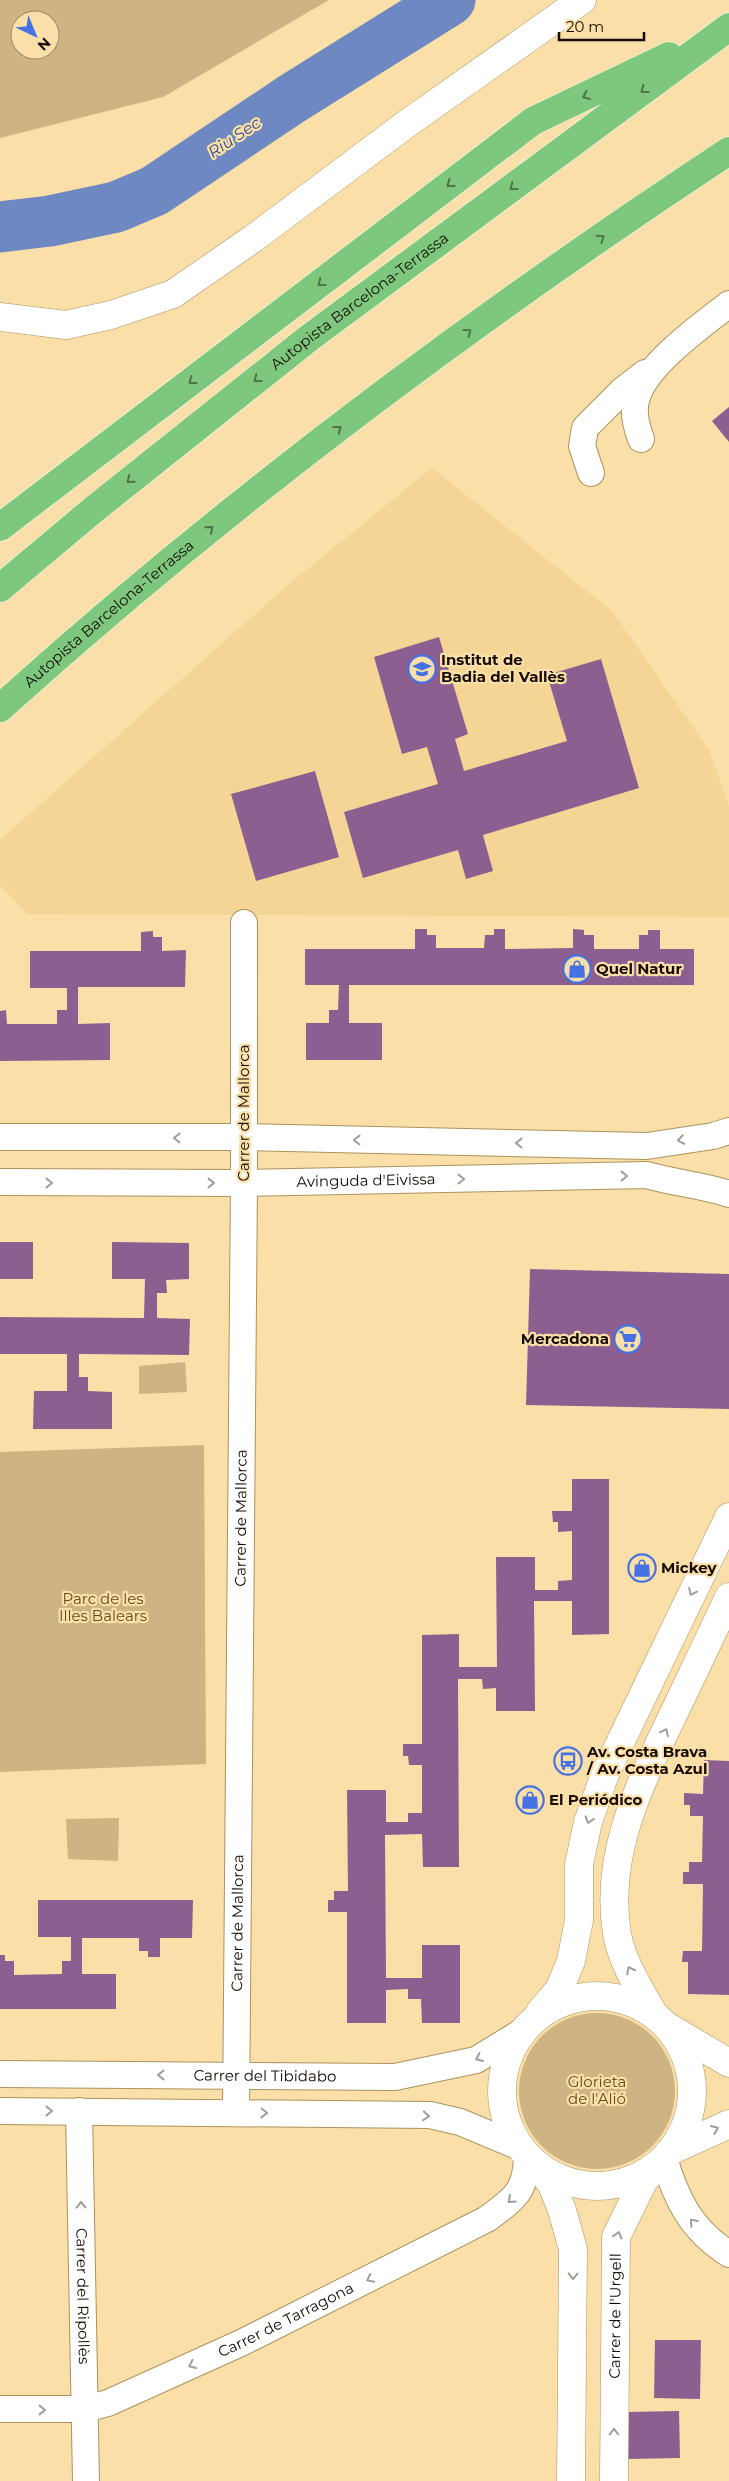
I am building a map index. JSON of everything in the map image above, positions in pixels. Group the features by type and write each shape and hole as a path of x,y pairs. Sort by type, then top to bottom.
{"highway":[{"path":"0,527 48,493 533,121 727,28"},
{"name":"Autopista Barcelona-Terrassa","path":"0,588 93,510 309,338 727,28"},
{"name":"Autopista Barcelona-Terrassa","path":"0,708 229,514 352,418 579,253 729,151"}],"street":[{"path":"0,317 66,325 111,315 173,294 254,238 405,125 582,0"},
{"path":"591,473 582,446 585,428 623,390 729,304"},
{"path":"641,439 636,426 637,397 670,351"},
{"name":"Carrer de Mallorca","path":"236,2113 238,2076 244,923"},
{"path":"0,1137 244,1138 647,1146 713,1136 729,1131"},
{"name":"Avinguda d'Eivissa","path":"0,1182 244,1183 647,1175 679,1184 704,1186 729,1194"},
{"path":"571,2481 573,2249 562,2210 552,2185 512,2135 503,2110 502,2083 508,2057 529,2024 559,1990 571,1961 579,1920 579,1864 588,1822 605,1774 729,1517"},
{"path":"729,1597 638,1788 622,1832 615,1868 614,1900 617,1935 626,1964 660,2020 682,2049 690,2075 691,2102 684,2127 664,2157 670,2178 688,2217 712,2243 729,2254"},
{"path":"529,2024 565,2001 595,1995 625,2000 729,2063"},
{"name":"Carrer del Tibidabo","path":"0,2074 395,2077 476,2060 529,2024"},
{"path":"0,2111 430,2115 460,2122 529,2156 560,2179 586,2185 612,2184 637,2177 664,2157 729,2124"},
{"name":"Carrer del Ripollès","path":"79,2112 86,2481"},
{"name":"Carrer de Tarragona","path":"0,2409 85,2409 108,2403 241,2343 487,2219 515,2198 523,2186 529,2156"},
{"name":"Carrer de l'Urgell","path":"614,2481 616,2237 643,2182 664,2157"}],"shaded area":[{"name":"Institut de Badia del Vallès","path":"432,468 612,611 709,750 729,807 729,917 28,914 0,885 0,840 289,584"}],"green space":[{"path":"0,0 329,0 163,97 0,138"},
{"path":"185,1362 187,1392 139,1394 139,1366"},
{"name":"Parc de les Illes Balears","path":"204,1445 206,1764 0,1772 0,1452"},
{"path":"119,1818 118,1861 68,1859 66,1819"},
{"name":"Glorieta de l'Alió","path":"589,2013 605,2013 627,2018 653,2035 670,2061 675,2091 670,2121 653,2147 627,2164 605,2169 589,2169 567,2164 547,2152 536,2141 524,2121 519,2099 519,2083 524,2061 536,2041 547,2030 567,2018"}],"building":[{"path":"729,407 729,442 712,421"},
{"path":"439,637 468,734 455,739 464,771 567,741 547,675 601,659 639,788 483,835 493,871 466,879 458,850 363,878 344,812 438,784 427,747 402,754 374,657"},
{"path":"315,771 339,857 256,881 231,794"},
{"path":"415,929 427,929 427,935 436,935 436,948 484,948 485,935 494,935 494,929 505,929 505,949 573,948 573,929 584,930 584,935 594,935 594,949 639,949 639,935 648,935 648,930 660,930 660,949 694,949 694,985 349,985 349,1023 382,1023 382,1060 306,1060 306,1023 329,1023 329,1010 338,1010 339,985 305,985 305,949 415,949"},
{"path":"153,931 153,937 162,937 162,951 186,950 185,987 78,987 78,1024 110,1023 110,1060 0,1061 0,1011 6,1010 7,1024 57,1024 57,1010 67,1010 67,988 30,988 30,951 141,951 141,932"},
{"path":"0,1242 33,1242 33,1279 0,1279"},
{"path":"112,1242 189,1243 189,1279 166,1280 167,1293 157,1293 157,1318 190,1319 189,1355 79,1354 79,1377 88,1377 88,1391 112,1392 112,1429 33,1429 34,1391 67,1391 67,1354 0,1354 0,1317 144,1318 145,1279 112,1279"},
{"name":"Mercadona","path":"530,1269 729,1274 729,1409 526,1405"},
{"path":"572,1479 609,1479 609,1634 572,1635 572,1601 534,1601 535,1711 496,1711 496,1688 483,1689 482,1679 458,1679 459,1867 423,1867 422,1834 385,1835 386,1978 422,1978 422,1945 460,1945 460,2023 422,2023 421,1999 408,1999 408,1989 386,1990 386,2023 347,2023 347,1912 328,1912 328,1900 334,1900 334,1891 348,1891 347,1790 386,1790 386,1822 408,1822 408,1813 422,1813 422,1765 409,1765 408,1756 403,1756 403,1744 422,1744 422,1635 459,1634 459,1667 497,1667 496,1557 535,1557 535,1590 558,1590 558,1581 572,1580 572,1531 558,1532 558,1522 553,1522 552,1511 572,1511"},
{"path":"704,1760 729,1761 729,1995 688,1994 688,1962 682,1962 683,1951 702,1951 703,1884 683,1884 683,1872 689,1872 689,1862 702,1862 703,1816 690,1816 690,1805 684,1805 684,1793 703,1794"},
{"path":"38,1900 193,1900 192,1938 160,1938 160,1957 148,1957 148,1951 139,1951 139,1938 82,1938 82,1974 116,1974 116,2009 0,2009 0,1955 5,1955 5,1961 14,1961 14,1975 62,1974 62,1961 71,1961 71,1937 38,1937"},
{"path":"655,2340 701,2340 700,2399 654,2398"},
{"path":"679,2411 680,2458 628,2459 627,2412"}],"waterway":[{"name":"Riu Sec","path":"0,227 50,221 116,207 154,191 293,98 450,0"}],"place":[{"name":"Institut de Badia del Vallès","path":"422,669"},
{"name":"Quel Natur","path":"577,969"},
{"name":"Mercadona","path":"628,1339"},
{"name":"Mickey","path":"642,1568"},
{"name":"Av. Costa Brava / Av. Costa Azul","path":"568,1761"},
{"name":"El Periódico","path":"530,1800"}]}
